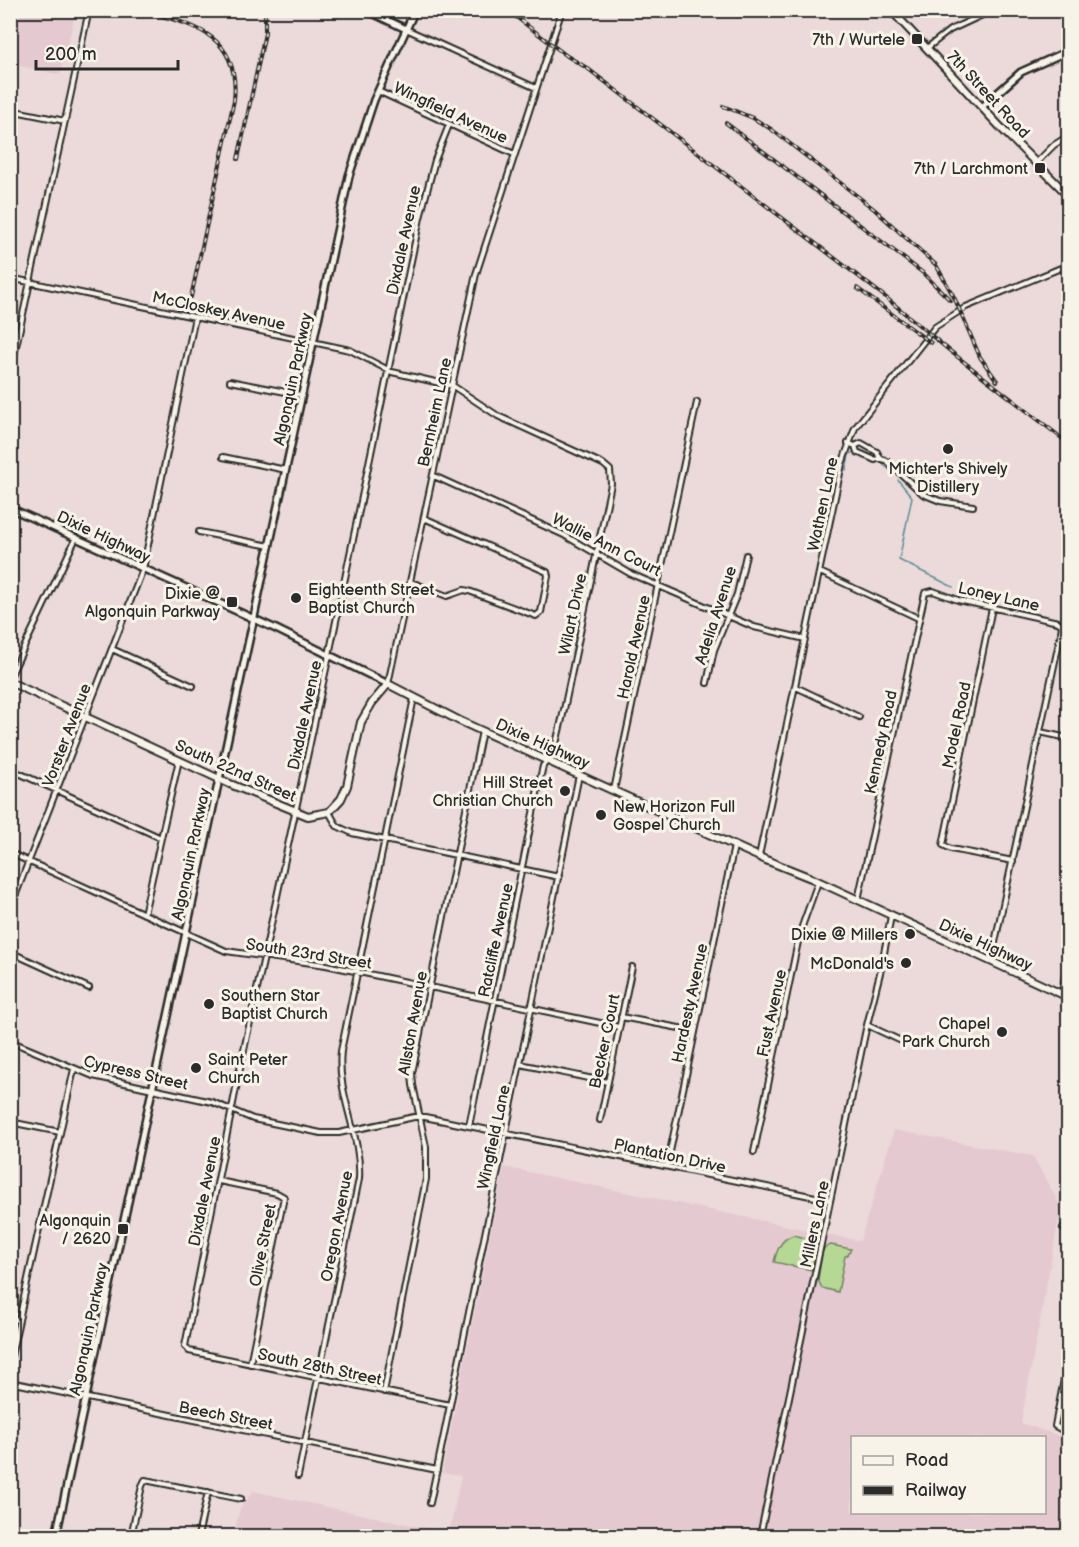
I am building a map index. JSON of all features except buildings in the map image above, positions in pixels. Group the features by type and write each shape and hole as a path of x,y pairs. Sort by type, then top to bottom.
{"main road":[{"path":"366,10 406,29"},
{"name":"Algonquin Parkway","path":"56,1536 349,177 358,143 378,91 415,10"},
{"name":"7th Street Road","path":"891,10 1068,195"},
{"path":"982,107 1016,76 1068,51"},
{"name":"Dixie Highway","path":"10,508 255,620 483,731 1065,995"},
{"name":"South 22nd Street","path":"10,679 220,780 295,812 308,816 329,812"},
{"name":"Bernheim Lane","path":"329,812 344,794 361,722 372,703 388,684"}],"street":[{"path":"10,374 89,10"},
{"name":"Bernheim Lane","path":"388,684 476,274 562,10"},
{"path":"927,48 950,30 993,10"},
{"path":"406,29 536,88"},
{"name":"Wingfield Avenue","path":"378,91 514,154"},
{"path":"10,110 65,121"},
{"name":"Dixdale Avenue","path":"186,1349 237,1080 425,194 449,125"},
{"path":"1036,163 1054,145 1068,136"},
{"name":"Wathen Lane","path":"759,857 848,443 855,428 930,333 944,320 973,304 1068,265"},
{"name":"McCloskey Avenue","path":"10,278 350,350 388,370 453,386 498,416 603,464 610,470"},
{"name":"Vorster Avenue","path":"10,909 142,569 195,317"},
{"path":"230,381 302,395"},
{"name":"Harold Avenue","path":"614,790 697,402"},
{"path":"848,443 855,446 857,452 875,460 880,458"},
{"path":"855,446 861,443 877,452 880,458 887,461 923,494 940,501 973,506"},
{"path":"223,457 286,471"},
{"name":"Wilart Drive","path":"548,761 556,747 611,484 610,470"},
{"name":"Wallie Ann Court","path":"434,476 564,535 631,574 768,632 806,639"},
{"path":"411,582 447,596 464,590 469,591 536,616 541,612 543,603 547,572 424,519"},
{"path":"199,532 270,546"},
{"path":"10,679 76,538"},
{"name":"Adelia Avenue","path":"707,683 714,650 737,594 746,555"},
{"path":"820,572 918,618"},
{"name":"Kennedy Road","path":"858,900 918,618 925,593 929,591"},
{"name":"Loney Lane","path":"929,591 958,600 1058,622 1062,625 991,961"},
{"name":"Model Road","path":"992,608 944,847 1013,861"},
{"path":"112,649 193,686"},
{"path":"796,687 859,717"},
{"name":"Oregon Avenue","path":"298,1476 358,1179 359,1159 340,1060 414,698"},
{"name":"Allston Avenue","path":"384,1392 425,1187 427,1156 412,1072 483,731"},
{"path":"1040,732 1068,738"},
{"path":"144,914 179,759"},
{"name":"Ratcliffe Avenue","path":"469,1126 543,766 548,761"},
{"path":"10,769 161,838"},
{"name":"Wingfield Lane","path":"430,1503 579,775"},
{"path":"329,812 337,826 343,830 559,876"},
{"name":"Hardesty Avenue","path":"667,1166 734,845"},
{"name":"South 23rd Street","path":"10,853 226,951 357,971 620,1027"},
{"name":"Fust Avenue","path":"754,1152 800,932 818,882"},
{"name":"Millers Lane","path":"760,1536 891,916"},
{"path":"10,952 89,988"},
{"path":"1065,995 1068,955"},
{"name":"Becker Court","path":"600,1120 632,967"},
{"path":"621,1017 695,1031"},
{"path":"867,1025 899,1040"},
{"name":"Cypress Street","path":"10,1041 93,1076 212,1102 253,1119 321,1133 332,1134 420,1117 506,1133"},
{"path":"520,1064 608,1082"},
{"path":"10,1361 74,1069"},
{"path":"10,1122 60,1132"},
{"name":"Plantation Drive","path":"506,1133 830,1200"},
{"name":"Olive Street","path":"219,1181 277,1193 284,1197 250,1364"},
{"path":"10,1318 19,1320"},
{"name":"South 28th Street","path":"186,1349 450,1405"},
{"path":"1068,1359 1055,1426 1068,1433"},
{"name":"Beech Street","path":"10,1382 436,1470"},
{"path":"131,1536 143,1481 148,1480 241,1499"},
{"path":"198,1536 208,1492"}],"shaded area":[{"path":"11,10 76,11 60,75 11,64"},
{"path":"894,1130 1033,1156 1061,1207 1021,1423 1068,1439 1068,1536 233,1536 240,1509 253,1491 449,1533 461,1476 442,1473 504,1167 860,1241"}],"green space":[{"path":"793,1235 814,1240 818,1244 812,1270 774,1262 782,1243"},
{"path":"831,1245 851,1249 845,1256 838,1292 822,1288 818,1280 822,1253 825,1247"}],"waterway":[{"path":"846,470 849,455 855,451"},
{"path":"859,451 868,455"},
{"path":"879,461 891,471"},
{"path":"898,480 912,497 899,560 953,587"}],"railway":[{"path":"140,10 194,27 208,35 221,46 229,60 234,77 234,100 191,297"},
{"path":"238,159 265,33 265,10"},
{"path":"507,10 567,56 587,68 884,296 1068,443"},
{"path":"723,106 753,118 771,129 874,209 936,265 954,297 980,357 997,381"},
{"path":"726,123 923,273 950,300"},
{"path":"857,288 931,343"}],"place":[{"name":"7th / Wurtele","path":"917,39"},
{"name":"7th / Larchmont","path":"1040,168"},
{"name":"Michter's Shively Distillery","path":"948,449"},
{"name":"Eighteenth Street Baptist Church","path":"296,598"},
{"name":"Dixie @ Algonquin Parkway","path":"232,602"},
{"name":"Hill Street Christian Church","path":"565,791"},
{"name":"New Horizon Full Gospel Church","path":"601,815"},
{"name":"Dixie @ Millers","path":"910,934"},
{"name":"McDonald's","path":"906,963"},
{"name":"Southern Star Baptist Church","path":"209,1004"},
{"name":"Chapel Park Church","path":"1002,1032"},
{"name":"Saint Peter Church","path":"196,1068"},
{"name":"Algonquin / 2620","path":"123,1229"}]}
